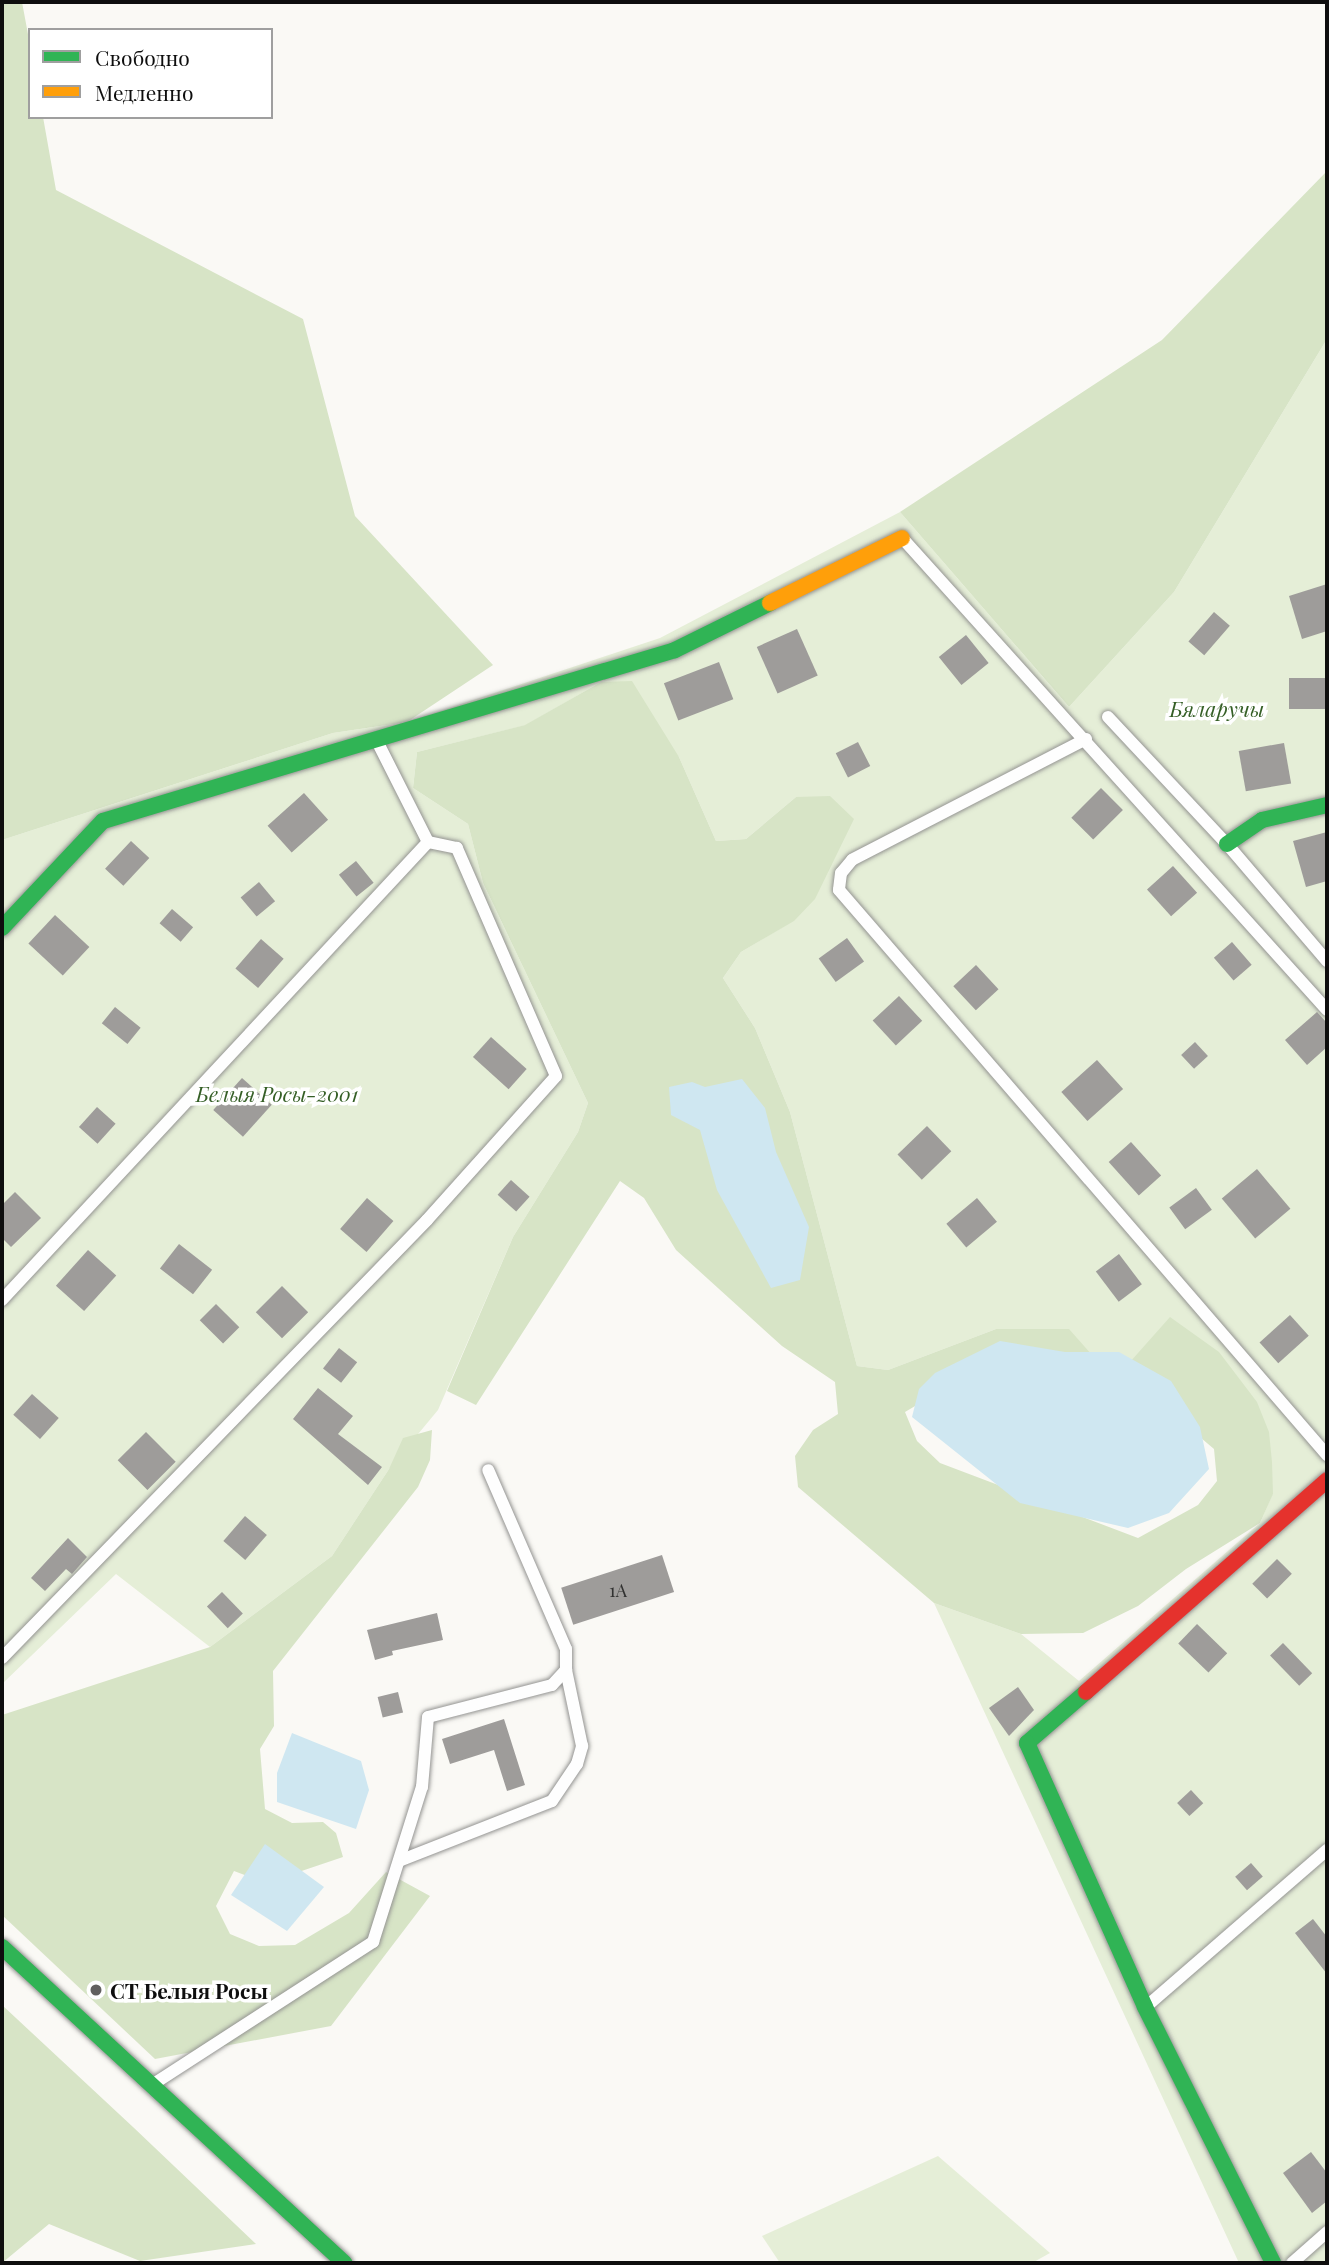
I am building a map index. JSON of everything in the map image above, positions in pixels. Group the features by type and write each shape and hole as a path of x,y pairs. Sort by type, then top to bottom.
{"street":[{"path":"2,928 103,821 378,742 675,650 902,538"},
{"path":"1227,844 1262,820 1327,805"},
{"path":"1273,2263 1145,2007 1027,1743 1327,1480"},
{"path":"2,1947 345,2263"}],"lane":[{"path":"902,538 1086,739 1327,1010"},
{"path":"1108,717 1227,844 1327,961"},
{"path":"1086,739 852,860 841,873 839,890 1327,1455"},
{"path":"378,742 428,842"},
{"path":"2,1300 428,842"},
{"path":"2,1658 427,1220 556,1076 457,848 428,842"},
{"path":"398,1861 552,1801 577,1764 582,1746 566,1670 566,1649 488,1470"},
{"path":"152,2085 373,1942 422,1787 428,1717 552,1685 566,1670"},
{"path":"1145,2007 1327,1850"},
{"path":"1292,2263 1327,2232"}],"green space":[{"path":"2,2 22,2 28,34 28,119 43,119 56,190 303,319 355,516 493,665 407,722 333,733 2,840"},
{"path":"1327,171 1327,339 1174,592 1069,707 900,512 1162,340"},
{"name":"Белыя Росы-2001","path":"1327,339 1327,2263 1239,2263 934,1603 1021,1634 1079,1681 1260,1523 1273,1493 1122,1371 996,1329 888,1370 857,1366 790,1112 755,1028 723,978 741,952 786,925 796,797 746,839 716,841 679,757 601,682 526,725 417,752 413,788 468,824 483,883 588,1103 578,1132 513,1237 438,1410 389,1469 332,1556 210,1647 116,1574 2,1684 2,840 333,733 407,722 660,638 900,512 1069,707 1174,592"},
{"path":"632,681 679,757 716,841 746,839 796,797 830,796 854,819 815,899 794,921 741,952 723,978 755,1028 790,1112 857,1366 888,1370 996,1329 1069,1329 1108,1373 954,1383 905,1412 917,1441 940,1463 1138,1538 1198,1505 1217,1481 1214,1449 1122,1371 1170,1317 1219,1352 1257,1402 1269,1432 1273,1494 1260,1523 1186,1569 1138,1606 1083,1633 1021,1634 934,1603 798,1487 795,1456 813,1430 838,1414 835,1382 782,1346 676,1250 644,1198 620,1181 476,1405 447,1391 513,1237 578,1132 588,1103 483,883 468,824 413,788 417,752 525,725 601,682"},
{"path":"432,1430 430,1460 418,1487 273,1671 274,1726 260,1749 265,1809 292,1823 323,1822 336,1833 343,1857 266,1883 234,1871 216,1906 230,1934 259,1946 295,1945 349,1913 386,1872 430,1896 331,2026 155,2059 2,1915 2,1715 210,1647 332,1556 389,1469 403,1438"},
{"path":"2,2005 256,2244 140,2261 49,2224 2,2263"},
{"path":"938,2156 1050,2253 1032,2263 780,2263 762,2236"}],"water":[{"path":"742,1079 765,1108 776,1152 809,1227 800,1280 771,1288 717,1190 700,1130 671,1115 669,1087 692,1082 705,1087"},
{"path":"1000,1341 1065,1352 1119,1352 1171,1381 1200,1427 1209,1469 1169,1513 1128,1528 1020,1503 912,1417 919,1389 935,1373"},
{"path":"292,1733 361,1761 369,1790 356,1829 277,1802 277,1773"},
{"path":"265,1844 324,1887 287,1931 231,1895"}],"building":[{"path":"1327,584 1327,631 1302,639 1289,596"},
{"path":"1214,612 1230,626 1204,655 1188,641"},
{"path":"797,629 818,676 778,693 757,647"},
{"path":"966,635 989,663 961,685 939,657"},
{"path":"719,662 733,699 678,720 664,683"},
{"path":"1289,678 1327,678 1327,709 1289,709"},
{"path":"858,742 870,766 848,777 836,753"},
{"path":"1284,743 1291,783 1246,791 1239,751"},
{"path":"1101,788 1123,810 1093,840 1071,818"},
{"path":"304,793 328,820 292,853 268,826"},
{"path":"1327,832 1327,881 1306,887 1293,841"},
{"path":"131,841 149,858 123,886 105,869"},
{"path":"356,861 374,883 357,897 339,875"},
{"path":"1173,866 1197,893 1171,916 1147,889"},
{"path":"259,882 275,901 257,917 241,897"},
{"path":"172,909 193,927 181,942 160,923"},
{"path":"55,915 89,947 63,976 28,944"},
{"path":"847,938 864,961 836,982 819,959"},
{"path":"261,939 284,959 258,988 235,968"},
{"path":"1232,942 1252,965 1234,980 1214,958"},
{"path":"976,965 999,989 976,1010 953,986"},
{"path":"899,996 922,1021 896,1045 873,1021"},
{"path":"115,1007 141,1028 127,1044 102,1023"},
{"path":"1317,1012 1327,1023 1327,1047 1307,1065 1285,1040"},
{"path":"491,1037 527,1069 509,1089 473,1057"},
{"path":"1195,1042 1208,1056 1194,1069 1181,1055"},
{"path":"1097,1060 1123,1089 1087,1121 1061,1092"},
{"path":"242,1078 272,1105 243,1137 213,1110"},
{"path":"97,1107 116,1124 98,1144 79,1127"},
{"path":"927,1126 951,1151 922,1180 898,1154"},
{"path":"1131,1142 1161,1175 1139,1196 1109,1162"},
{"path":"1257,1169 1290,1209 1255,1238 1222,1199"},
{"path":"511,1180 530,1197 516,1212 498,1195"},
{"path":"1196,1188 1212,1210 1185,1229 1169,1207"},
{"path":"15,1192 41,1218 11,1247 2,1238 2,1205"},
{"path":"367,1198 393,1221 367,1252 340,1229"},
{"path":"977,1198 997,1222 966,1247 946,1224"},
{"path":"179,1244 212,1270 193,1294 160,1268"},
{"path":"88,1250 116,1275 84,1311 56,1286"},
{"path":"1119,1254 1142,1284 1119,1302 1096,1271"},
{"path":"282,1286 308,1312 282,1338 256,1312"},
{"path":"216,1304 239,1327 223,1344 200,1320"},
{"path":"1290,1315 1309,1336 1278,1363 1260,1342"},
{"path":"339,1348 357,1362 341,1383 323,1368"},
{"path":"318,1388 353,1416 338,1434 382,1467 368,1485 293,1419"},
{"path":"32,1394 59,1418 40,1439 13,1415"},
{"path":"146,1432 176,1462 147,1490 118,1460"},
{"path":"245,1516 267,1535 245,1560 223,1541"},
{"path":"68,1538 87,1557 72,1574 66,1569 45,1591 31,1578"},
{"path":"662,1555 674,1592 573,1625 561,1588"},
{"path":"1277,1559 1292,1574 1267,1599 1252,1584"},
{"path":"222,1592 243,1614 228,1628 207,1607"},
{"path":"437,1613 443,1640 392,1651 393,1655 375,1660 367,1630"},
{"path":"1197,1624 1227,1653 1208,1673 1178,1643"},
{"path":"1283,1643 1312,1673 1299,1686 1270,1656"},
{"path":"1018,1687 1034,1710 1009,1736 989,1708"},
{"path":"398,1692 403,1712 383,1717 378,1697"},
{"path":"504,1719 525,1785 507,1791 494,1750 450,1764 442,1739"},
{"path":"1191,1790 1203,1803 1189,1816 1177,1803"},
{"path":"1251,1863 1263,1877 1247,1890 1235,1877"},
{"path":"1313,1919 1327,1937 1327,1974 1295,1933"},
{"path":"1311,2152 1327,2173 1327,2201 1312,2213 1283,2173"}],"traffic: fast":[{"path":"2,928 103,821 675,650 770,603"},
{"path":"1227,844 1262,820 1327,805"},
{"path":"1086,1692 1027,1743 1145,2007 1273,2263"},
{"path":"2,1947 345,2263"}],"traffic: slow":[{"path":"770,603 902,538"}],"traffic: jam":[{"path":"1086,1692 1327,1480"}],"place":[{"name":"СТ Белыя Росы","path":"96,1990"}],"park label":[{"name":"Бяларучы","path":"1217,708"}]}
